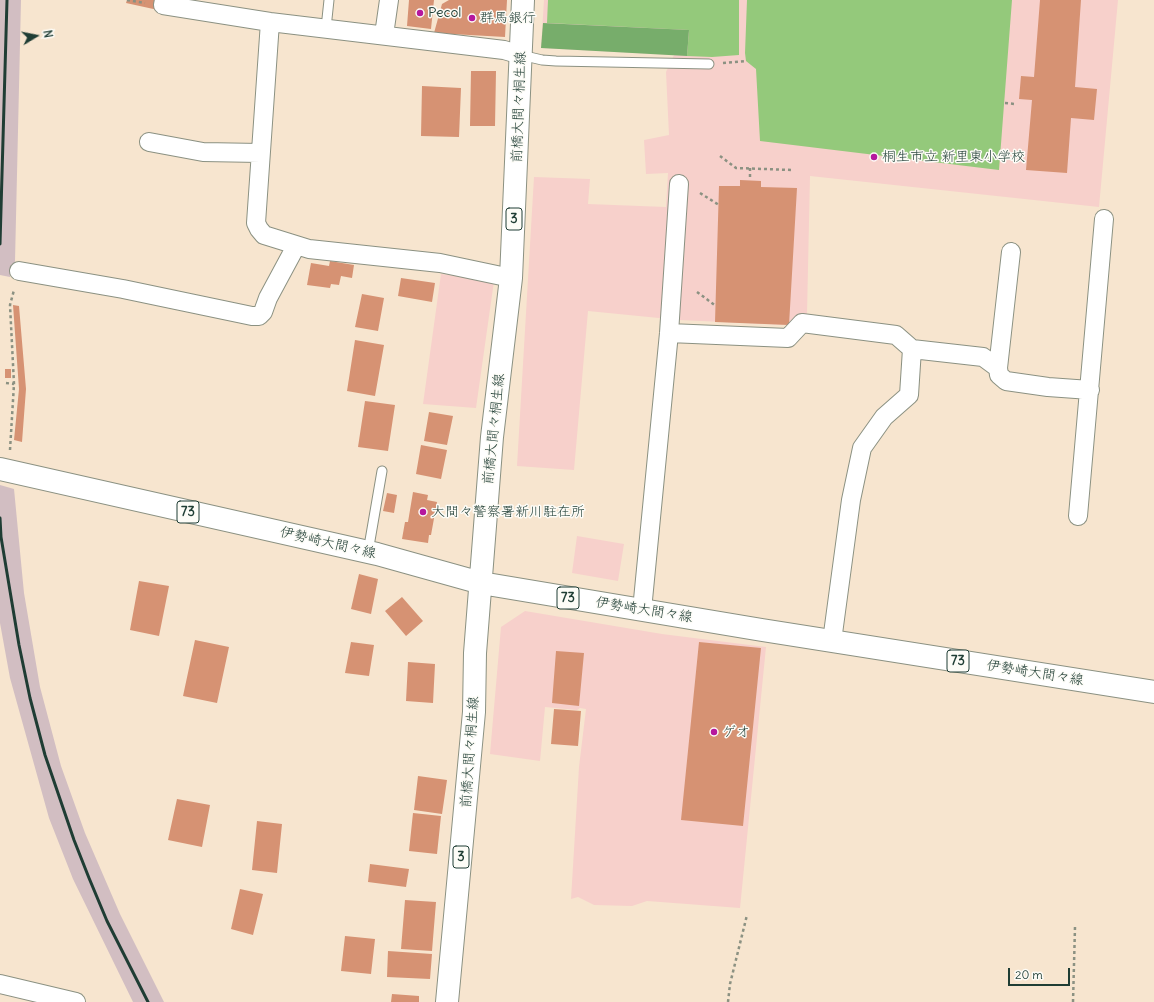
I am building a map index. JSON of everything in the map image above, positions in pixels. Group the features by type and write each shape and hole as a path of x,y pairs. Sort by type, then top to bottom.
{"main road":[{"name":"前橋大間々桐生線","path":"447,1002 474,712 475,653 482,583 492,437 511,278 523,0"},
{"name":"伊勢崎大間々線","path":"5,460 368,552 482,583 832,641 1154,692"}],"street":[{"path":"164,0 163,5 270,22 504,50 521,55"},
{"path":"384,35 388,0"},
{"path":"270,22 256,223 259,230 264,235 309,249 440,264 511,278"},
{"path":"149,142 203,152 260,153"},
{"path":"642,610 670,333 679,184"},
{"path":"1078,516 1104,219"},
{"path":"17,277 123,289 245,315 259,316 263,312 268,298 296,246"},
{"path":"1011,252 998,368 1000,375 1006,381 1016,383 1090,390"},
{"path":"670,333 788,338 802,323 896,336 912,349 983,357 998,368"},
{"path":"832,641 851,500 862,448 884,417 909,396 912,349"},
{"path":"0,984 76,1002"}],"lane":[{"path":"326,28 329,0"},
{"path":"521,55 542,60 556,61 709,64"},
{"path":"368,552 382,471"}],"path":[{"path":"709,64 746,61"},
{"path":"1005,103 1015,104"},
{"path":"720,156 736,168 792,170"},
{"path":"750,168 750,180"},
{"path":"700,193 718,205"},
{"path":"5,460 14,384 10,305 17,277"},
{"path":"697,292 716,306"},
{"path":"6,383 14,384"},
{"path":"728,1002 730,984 747,915"},
{"path":"1073,1002 1075,927"}],"shaded area":[{"path":"0,0 21,0 15,261 14,270 10,270 10,277 0,275"},
{"name":"桐生市立 新里東小学校","path":"544,0 1118,0 1099,207 810,176 807,314 789,325 679,320 588,311 574,470 517,466 534,177 590,179 588,204 666,207 668,173 646,174 644,140 669,135 666,72 674,55 541,48"},
{"path":"441,274 494,281 476,408 423,404"},
{"path":"0,485 14,489 24,593 40,687 61,766 85,833 120,914 164,1002 133,1002 73,879 49,818 10,678 0,623"},
{"path":"577,536 624,544 618,581 572,573"},
{"path":"525,611 662,634 766,647 740,908 647,901 632,906 594,905 578,897 571,899 579,767 586,709 580,708 577,710 545,707 540,761 490,754 501,627"}],"green space":[{"path":"548,0 739,0 739,55 712,57 687,56 689,30 547,23"},
{"path":"747,0 1012,0 999,170 760,141 756,69 746,61 745,53"},
{"path":"543,23 689,30 687,56 541,48"}],"building":[{"path":"127,0 160,0 158,10 126,3"},
{"name":"Pecol","path":"409,0 434,0 431,29 407,26"},
{"name":"群馬銀行","path":"449,0 507,0 505,37 434,33 442,4"},
{"path":"1040,0 1081,0 1075,87 1097,89 1094,120 1071,118 1067,173 1026,170 1032,100 1019,99 1021,76 1034,77"},
{"path":"471,71 496,71 495,126 470,126"},
{"path":"422,86 461,88 459,137 421,136"},
{"path":"740,180 761,181 761,187 797,188 789,325 715,322 719,186 740,186"},
{"path":"330,261 354,265 352,278 341,276 339,285 331,284 330,288 307,285 311,263 329,266"},
{"path":"401,278 435,283 432,302 398,296"},
{"path":"362,294 384,298 378,331 355,327"},
{"path":"13,305 19,306 26,389 22,442 14,440 19,389"},
{"path":"355,340 384,345 375,396 347,391"},
{"path":"5,369 11,369 11,378 5,378"},
{"path":"365,401 395,405 388,451 358,447"},
{"path":"429,412 453,416 447,445 424,441"},
{"path":"421,445 447,450 441,479 416,474"},
{"name":"大間々警察署新川駐在所","path":"413,492 428,495 427,500 437,502 431,535 429,535 428,543 402,539 405,522 408,522"},
{"path":"387,493 397,495 394,513 383,511"},
{"path":"359,574 378,579 371,614 351,609"},
{"path":"139,581 169,586 159,636 130,630"},
{"path":"402,597 423,621 406,636 385,611"},
{"path":"195,640 229,647 217,703 183,696"},
{"path":"351,642 374,645 369,676 345,673"},
{"path":"699,642 761,648 743,826 681,820"},
{"path":"556,651 584,653 579,706 552,703"},
{"path":"408,662 435,664 433,703 406,701"},
{"path":"554,709 581,711 578,746 551,744"},
{"path":"418,776 447,780 442,814 414,810"},
{"path":"177,799 210,805 202,847 168,840"},
{"path":"413,813 441,816 437,854 409,851"},
{"path":"257,821 282,824 277,873 252,870"},
{"path":"370,864 409,869 406,887 368,882"},
{"path":"240,889 263,894 253,935 231,929"},
{"path":"405,900 436,902 432,951 401,949"},
{"path":"345,936 375,939 371,974 341,971"},
{"path":"388,951 432,954 430,979 387,977"},
{"path":"392,994 419,996 419,1002 391,1002"}],"railway":[{"path":"0,244 7,0"},
{"path":"0,518 1,537 19,645 30,698 45,755 74,840 89,878 107,921 148,1002"}],"place":[{"name":"Pecol","path":"420,13"},
{"name":"群馬銀行","path":"472,18"},
{"name":"桐生市立 新里東小学校","path":"874,157"},
{"name":"大間々警察署新川駐在所","path":"423,512"},
{"name":"ゲオ","path":"714,732"}]}
